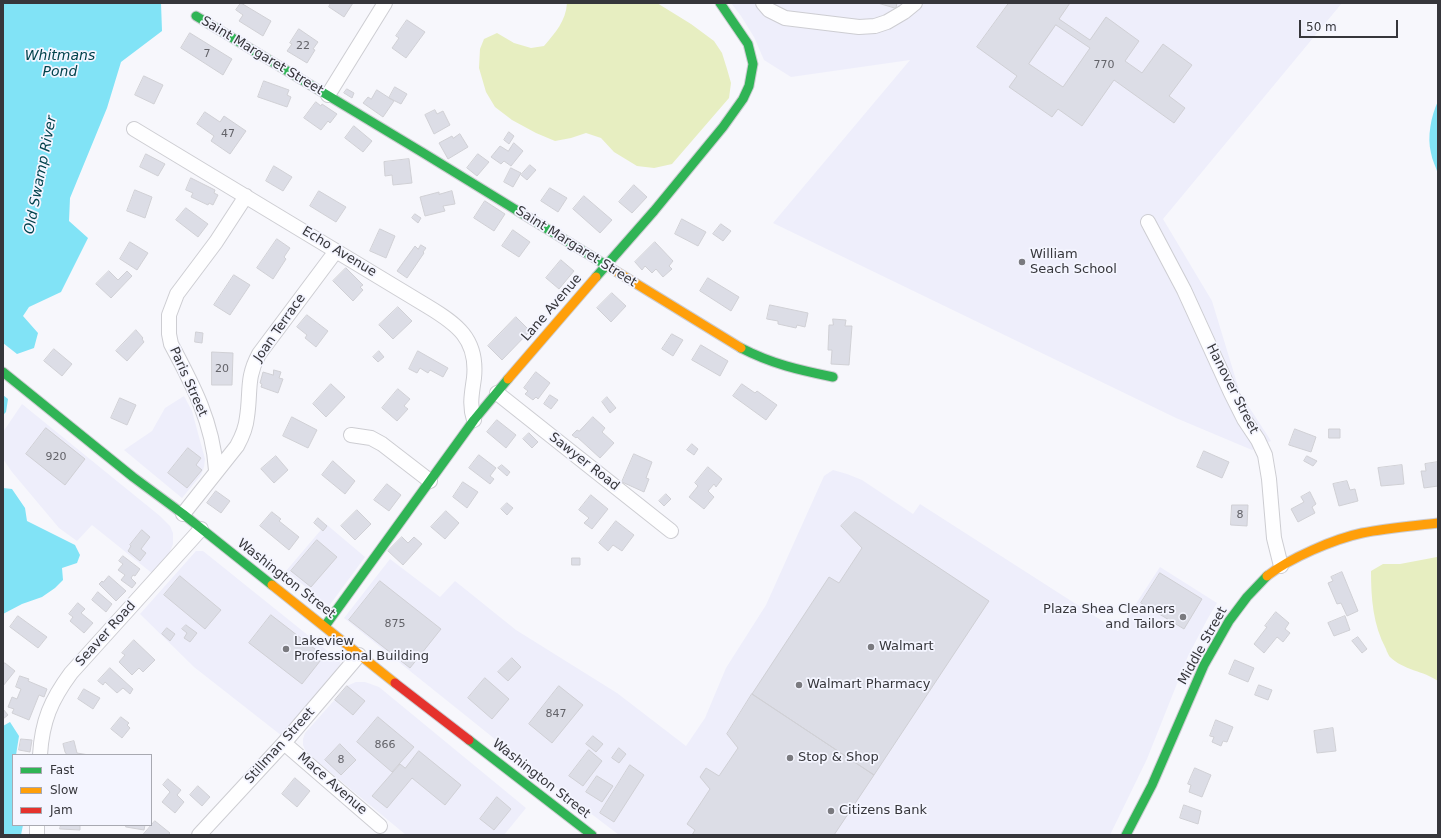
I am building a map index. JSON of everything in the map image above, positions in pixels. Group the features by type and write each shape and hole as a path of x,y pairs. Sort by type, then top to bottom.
{"street":[{"name":"Saint Margaret Street","path":"328,95 385,3"},
{"name":"Lane Avenue","path":"325,626 474,420 654,211 723,127 743,99 749,86 753,64 748,44 720,3"},
{"path":"763,3 769,10 785,18 859,27 875,26 887,22 904,12 915,3"},
{"name":"Saint Margaret Street","path":"196,16 328,95 732,343 761,358 792,368 834,376"},
{"name":"Echo Avenue","path":"134,129 448,318 463,333 470,346 474,359 474,379 470,400 474,420"},
{"name":"Paris Street","path":"216,470 216,456 203,407 171,344 169,334 169,315 177,294 216,242 246,196"},
{"name":"Hanover Street","path":"1148,222 1184,290 1244,419 1258,440 1265,455 1269,479 1274,538 1281,566"},
{"name":"Joan Terrace","path":"183,514 236,446 242,435 248,417 248,384 253,364 336,251"},
{"name":"Washington Street","path":"3,372 133,477 183,514 360,655 592,835"},
{"name":"Sawyer Road","path":"497,393 671,531"},
{"path":"351,435 371,438 382,444 430,481"},
{"name":"Middle Street","path":"1126,835 1152,785 1204,665 1229,621 1252,592 1268,575 1281,566 1331,542 1362,533 1438,523"},
{"name":"Seaver Road","path":"40,754 43,730 48,711 57,692 71,673 201,529"},
{"name":"Stillman Street","path":"199,835 284,743 360,655"},
{"name":"Mace Avenue","path":"284,743 380,826"}],"shaded area":[{"name":"William Seach School","path":"731,3 1342,3 1163,219 1212,301 1240,393 1271,441 1252,450 1176,418 773,223 910,60 791,77 764,60 754,37"},
{"path":"184,396 192,411 205,459 201,475 182,498 124,450 152,431 165,408"},
{"path":"22,404 160,516 170,526 173,533 173,544 169,554 153,574 92,525 77,541 59,528 12,472 3,459 3,432"},
{"path":"833,470 862,480 913,514 920,504 1118,631 1160,567 1217,603 1188,656 1147,759 1110,835 619,835 526,764 344,618 390,559 440,597 455,581 516,630 617,693 686,746 705,718 726,668 766,605 824,476"},
{"path":"326,524 365,557 329,606 286,571"},
{"path":"196,551 203,551 340,661 341,666 282,736 194,667 140,614"},
{"path":"356,682 365,682 379,687 526,808 504,835 406,835 306,752 303,745 305,733 347,686"}],"green space":[{"path":"567,3 657,3 691,24 714,41 722,53 731,83 729,98 672,164 654,168 637,166 614,152 601,138 586,133 555,141 512,120 495,107 486,92 479,68 480,49 484,39 497,33 514,43 531,48 544,46 562,21 565,15"},
{"path":"1437,557 1438,681 1401,665 1389,656 1378,630 1376,621 1372,601 1371,571 1383,564 1400,564"}],"water":[{"name":"Whitmans Pond","path":"3,3 161,3 162,31 121,62 107,108 70,198 69,221 88,238 61,292 29,307 23,316 38,333 34,348 17,354 3,343"},
{"path":"1438,101 1438,174 1429,140 1433,113"},
{"path":"3,395 8,399 6,412 3,415"},
{"path":"3,488 12,489 25,508 27,521 75,545 80,555 77,563 62,568 63,580 55,588 42,597 22,604 3,614"},
{"path":"10,722 19,736 16,754 12,754 12,826 23,826 21,835 3,835 3,726"}],"building":[{"path":"241,3 271,21 263,36 239,21 243,15 236,10"},
{"path":"331,3 353,3 344,17 329,7"},
{"path":"878,3 897,3 896,8"},
{"path":"1009,3 1070,3 1059,19 1090,40 1106,17 1139,41 1125,61 1142,73 1163,44 1192,65 1169,96 1185,108 1174,123 1114,80 1082,126 1058,109 1052,117 1009,87 1017,76 977,47","holes":["1056,25 1090,48 1063,87 1029,64"]},
{"path":"407,20 425,32 406,58 392,48 399,38 396,36"},
{"path":"299,29 318,42 307,63 287,51"},
{"path":"190,33 232,59 223,75 181,48"},
{"path":"144,76 163,85 154,104 135,95"},
{"path":"264,81 289,90 287,95 291,97 287,107 258,97"},
{"path":"395,87 407,94 401,104 389,98"},
{"path":"347,89 354,93 352,98 344,93"},
{"path":"377,90 394,101 383,117 363,103 368,97 371,99"},
{"path":"316,102 321,106 322,104 337,114 330,123 328,121 321,130 304,118"},
{"path":"435,110 437,114 443,111 450,125 434,134 425,115"},
{"path":"205,112 220,122 224,116 246,131 230,154 211,141 214,136 197,124"},
{"path":"354,126 372,141 363,152 345,138"},
{"path":"509,132 514,136 509,144 504,140"},
{"path":"460,134 468,147 448,159 439,143 452,136 453,138"},
{"path":"514,143 523,151 511,166 504,161 501,164 491,157 500,146 508,151"},
{"path":"146,154 165,164 158,176 140,167"},
{"path":"478,154 489,162 477,176 467,168"},
{"path":"409,159 412,183 393,185 392,175 385,176 384,162"},
{"path":"530,165 536,170 527,180 521,175"},
{"path":"274,166 292,177 283,191 266,181"},
{"path":"511,168 521,173 513,187 504,182"},
{"path":"191,178 215,190 214,193 218,195 213,205 209,203 208,205 191,197 193,193 186,190"},
{"path":"634,185 647,197 632,213 619,202"},
{"path":"550,188 567,198 558,212 541,201"},
{"path":"135,190 152,197 145,218 127,211"},
{"path":"319,191 346,207 336,222 310,206"},
{"path":"452,191 455,204 443,206 445,211 425,216 420,197 439,192 439,194"},
{"path":"584,196 612,220 600,233 573,209"},
{"path":"485,201 505,214 494,231 474,218"},
{"path":"186,208 208,224 198,237 176,220"},
{"path":"415,214 421,218 418,223 412,218"},
{"path":"682,219 706,232 698,246 675,234"},
{"path":"721,224 731,231 723,241 713,234"},
{"path":"380,229 395,236 386,258 370,251"},
{"path":"513,230 530,242 519,257 502,246"},
{"path":"277,239 290,248 284,257 286,259 273,279 257,268"},
{"path":"130,242 148,253 137,270 120,259"},
{"path":"655,242 673,261 669,266 672,269 663,277 656,269 652,273 645,266 642,270 635,262"},
{"path":"421,245 426,248 423,252 424,253 407,278 397,271 415,246 418,249"},
{"path":"561,260 574,271 559,289 546,278"},
{"path":"346,268 363,285 360,287 363,290 353,301 333,281"},
{"path":"109,271 118,280 127,271 132,276 111,298 96,284"},
{"path":"234,275 250,285 230,315 214,305"},
{"path":"708,278 739,297 731,311 700,291"},
{"path":"612,293 626,306 611,322 597,308"},
{"path":"770,305 808,313 805,327 797,325 796,328 778,324 778,321 767,319"},
{"path":"398,307 412,321 393,339 379,325"},
{"path":"307,315 328,331 316,347 305,338 307,335 297,327"},
{"path":"516,317 530,331 502,360 488,346"},
{"path":"833,319 846,320 845,326 852,326 849,365 831,364 832,350 828,350 829,325 833,325"},
{"path":"136,330 143,338 142,339 144,342 127,361 116,351"},
{"path":"196,332 203,333 202,343 195,342"},
{"path":"672,334 683,340 673,356 662,349"},
{"path":"701,345 728,361 720,376 692,360"},
{"path":"54,349 72,364 62,376 44,361"},
{"path":"379,351 384,357 378,362 373,357"},
{"path":"418,351 448,368 443,377 430,370 428,373 420,368 417,373 409,369"},
{"path":"212,352 233,353 232,385 212,385"},
{"path":"274,370 281,372 279,378 283,379 278,393 261,387 262,384 260,383 263,372 273,375"},
{"path":"536,372 550,383 538,399 536,397 533,400 525,394 528,391 524,388"},
{"path":"331,384 345,397 326,417 313,404"},
{"path":"742,384 755,393 757,391 777,405 766,420 733,396"},
{"path":"398,389 410,399 404,406 408,409 397,421 382,408"},
{"path":"550,395 558,400 551,409 544,404"},
{"path":"607,397 616,408 610,413 602,402"},
{"path":"120,398 136,405 127,425 111,418"},
{"path":"292,417 317,430 308,448 283,436"},
{"path":"593,417 605,428 602,432 614,443 600,458 577,437 576,438 572,435 577,430 579,431"},
{"path":"497,420 516,435 506,448 487,432"},
{"path":"46,428 85,459 65,485 26,454"},
{"path":"1295,429 1316,437 1311,452 1289,445"},
{"path":"1329,429 1340,429 1340,438 1329,438"},
{"path":"529,433 538,442 532,448 523,439"},
{"path":"692,444 698,449 694,455 687,450"},
{"path":"188,448 201,458 196,465 202,470 187,488 168,473"},
{"path":"1204,451 1229,462 1222,478 1197,467"},
{"path":"634,454 652,462 646,478 649,479 644,492 622,482"},
{"path":"479,455 496,468 490,476 494,479 490,484 469,468"},
{"path":"276,456 288,470 274,483 261,469"},
{"path":"1307,456 1317,461 1313,466 1304,461"},
{"path":"333,461 355,481 345,494 322,475"},
{"path":"1438,462 1438,486 1424,488 1421,471 1426,471 1425,464"},
{"path":"502,465 510,472 507,476 498,468"},
{"path":"1402,465 1404,484 1381,486 1378,468"},
{"path":"708,467 722,479 716,487 714,484 708,491 714,497 704,509 689,497 698,486 695,483"},
{"path":"1347,481 1350,490 1355,489 1358,501 1339,506 1333,484"},
{"path":"463,482 478,492 467,508 453,497"},
{"path":"387,484 401,495 389,511 374,500"},
{"path":"216,491 230,501 221,513 207,503"},
{"path":"1310,492 1316,504 1312,507 1315,513 1298,522 1291,509 1304,502 1301,497"},
{"path":"666,494 671,499 664,506 659,501"},
{"path":"591,495 608,509 592,529 584,523 589,518 579,510"},
{"path":"507,503 513,508 507,515 501,509"},
{"path":"1232,505 1248,505 1247,526 1231,525"},
{"path":"357,510 371,524 355,540 341,526"},
{"path":"446,511 459,523 445,539 431,527"},
{"path":"272,512 281,519 279,521 299,537 289,550 260,526"},
{"name":"Walmart","path":"855,512 989,601 874,775 752,694 829,577 839,583 862,548 841,526"},
{"path":"318,518 327,526 323,531 314,523"},
{"path":"616,521 634,535 622,551 613,545 608,551 599,543"},
{"path":"142,530 150,537 141,549 146,553 140,561 128,551 131,546 130,545"},
{"path":"402,537 408,543 414,537 422,544 403,565 388,551"},
{"path":"317,540 337,557 311,587 291,571"},
{"path":"123,556 140,569 135,576 133,575 131,578 136,583 132,588 121,580 125,575 118,570 123,564 119,561"},
{"path":"572,558 580,558 580,565 572,565"},
{"path":"1342,572 1358,611 1347,616 1341,603 1337,604 1328,583 1333,581 1331,577"},
{"path":"1160,573 1202,599 1184,629 1141,603"},
{"path":"109,576 126,591 116,601 99,584"},
{"path":"180,576 221,610 205,629 164,595"},
{"path":"380,581 441,629 410,668 349,620"},
{"path":"98,592 112,604 106,612 92,600"},
{"path":"78,603 85,609 81,613 93,623 84,633 70,621 73,617 69,614"},
{"path":"1276,612 1289,623 1285,629 1290,633 1283,642 1277,637 1264,653 1254,644"},
{"name":"Lakeview Professional Building","path":"271,615 324,656 302,684 249,643"},
{"path":"18,616 47,637 38,648 10,627"},
{"path":"1345,616 1350,630 1334,636 1328,623"},
{"path":"186,625 197,633 190,642 184,638 187,633 182,629"},
{"path":"167,628 175,634 170,641 162,634"},
{"path":"1358,637 1367,649 1362,653 1352,641"},
{"path":"134,640 155,660 143,672 139,668 132,675 119,662 125,655 122,653"},
{"path":"512,658 521,667 508,681 498,672"},
{"path":"1235,660 1254,668 1248,682 1229,674"},
{"path":"3,663 15,671 3,686"},
{"path":"110,668 133,689 130,694 123,688 117,693 105,682 103,685 98,681"},
{"path":"20,676 29,679 28,681 47,689 44,697 39,695 29,720 12,713 14,709 8,707 12,697 17,699 21,689 16,687"},
{"path":"485,678 509,699 492,719 468,698"},
{"path":"1259,685 1272,690 1268,700 1255,695"},
{"path":"347,686 365,701 353,715 335,700"},
{"path":"559,686 583,705 552,743 529,724"},
{"path":"84,689 100,698 93,709 78,699"},
{"name":"Stop & Shop","path":"752,694 874,775 834,835 692,835 695,830 687,824 710,789 700,777 706,768 719,776 738,748 727,734"},
{"path":"3,709 8,715 3,719"},
{"path":"121,717 129,723 127,725 130,728 122,738 111,729"},
{"path":"378,717 414,747 392,772 357,742"},
{"path":"1216,720 1233,727 1227,742 1223,741 1221,746 1212,742 1214,737 1210,736"},
{"path":"1333,728 1336,751 1317,753 1314,731"},
{"path":"593,736 603,744 596,752 586,744"},
{"path":"21,739 32,740 30,752 19,750"},
{"path":"74,741 77,753 83,754 66,754 63,744"},
{"path":"340,744 356,760 341,775 325,760"},
{"path":"619,748 626,754 619,763 612,758"},
{"path":"589,750 602,761 583,786 569,776"},
{"path":"419,751 461,785 445,805 412,778 387,808 372,796 400,764 405,768"},
{"path":"630,765 644,775 614,822 600,813"},
{"path":"1195,768 1211,775 1202,797 1189,792 1191,785 1188,784"},
{"path":"597,776 613,786 602,802 586,792"},
{"path":"295,778 310,791 297,807 282,794"},
{"path":"168,779 181,790 177,795 184,802 175,813 162,802 170,792 163,785"},
{"path":"198,786 210,797 202,806 190,795"},
{"path":"497,797 511,809 494,830 480,819"},
{"path":"1184,805 1201,811 1198,824 1180,818"},
{"path":"155,821 170,833 168,835 143,835"},
{"path":"61,826 80,826 80,830 60,829"},
{"path":"126,826 145,826 144,830"}],"traffic: fast":[{"path":"596,277 654,211 723,127 743,99 749,86 753,64 748,44 720,3"},
{"path":"196,16 609,267"},
{"path":"741,348 752,354 786,366 833,377"},
{"path":"3,372 133,477 183,514 272,585"},
{"path":"325,626 474,420 508,379"},
{"path":"1126,835 1152,785 1204,665 1229,621 1247,597 1267,576"},
{"path":"469,740 592,835"}],"traffic: slow":[{"path":"609,267 741,348"},
{"path":"508,379 596,277"},
{"path":"1267,576 1300,556 1326,544 1351,536 1381,530 1438,523"},
{"path":"272,585 395,683"}],"traffic: jam":[{"path":"395,683 469,740"}],"place":[{"name":"William Seach School","path":"1022,262"},
{"name":"Plaza Shea Cleaners and Tailors","path":"1183,617"},
{"name":"Walmart","path":"871,647"},
{"name":"Lakeview Professional Building","path":"286,649"},
{"name":"Walmart Pharmacy","path":"799,685"},
{"name":"Stop & Shop","path":"790,758"},
{"name":"Citizens Bank","path":"831,811"}],"water label":[{"name":"Old Swamp River","path":"41,175"}]}
